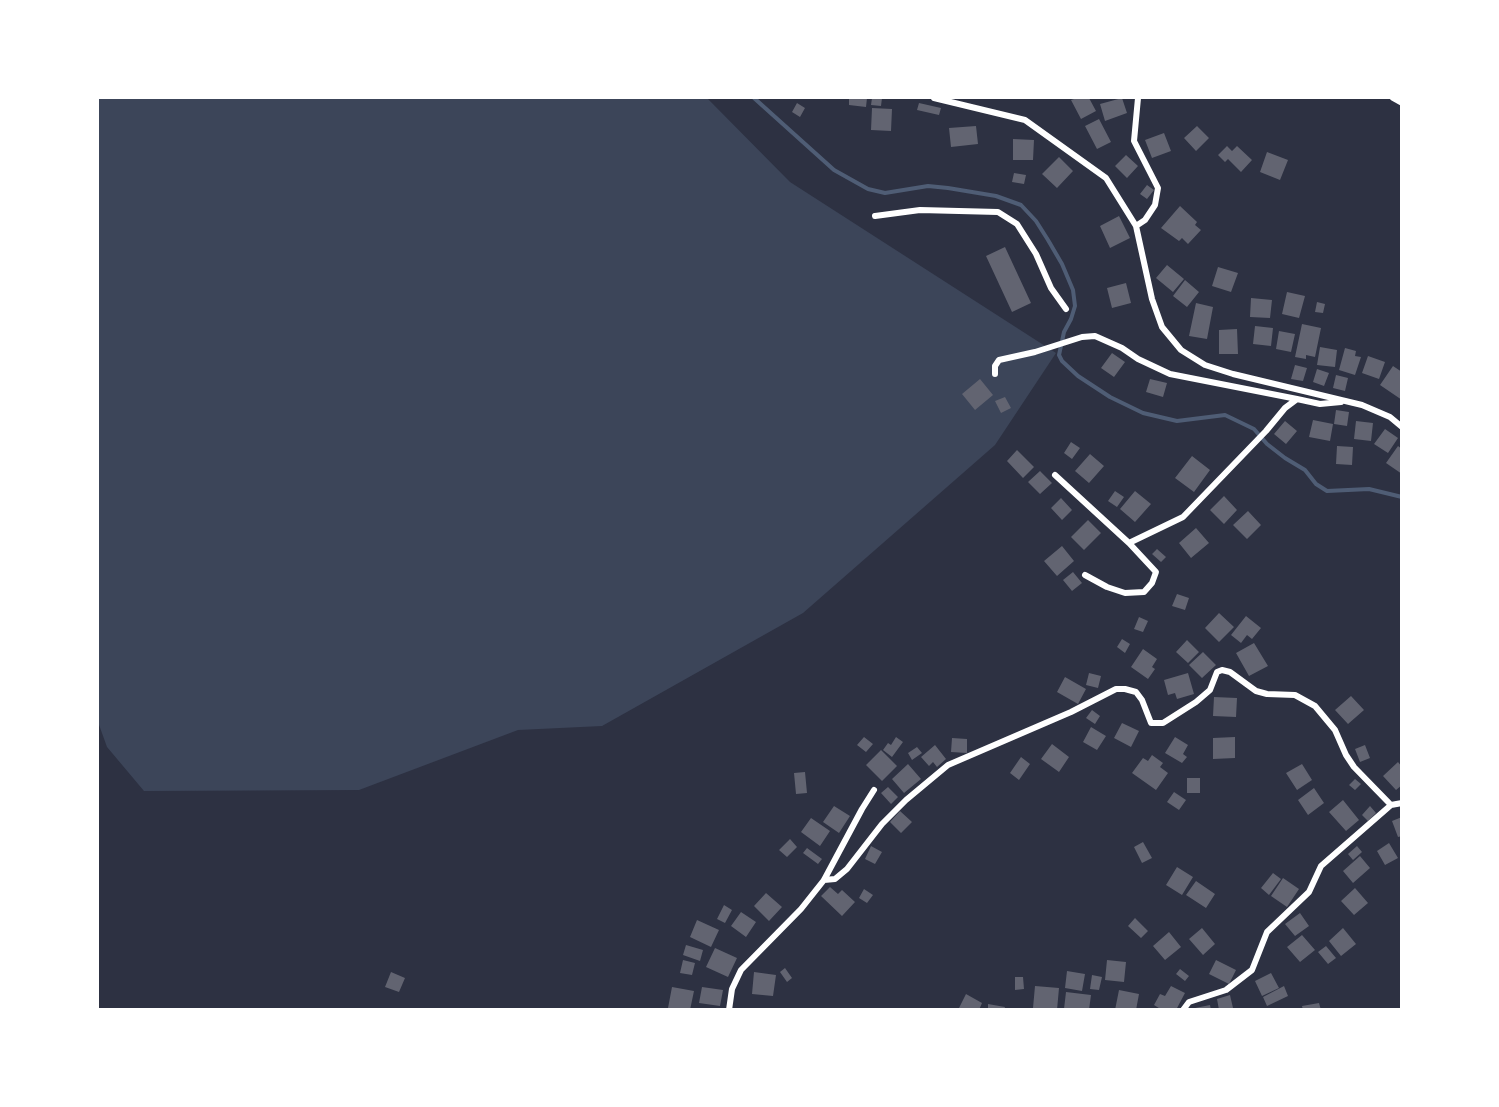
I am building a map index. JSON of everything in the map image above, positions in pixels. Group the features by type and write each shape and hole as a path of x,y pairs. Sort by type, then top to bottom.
{"street":[{"path":"934,98 1025,120 1106,178 1136,226 1152,299 1162,327 1181,350 1205,364 1233,374 1345,401 1390,417 1401,427"},
{"path":"1136,226 1145,220 1155,205 1158,188 1134,141 1138,98"},
{"path":"1393,98 1401,102"},
{"path":"875,216 920,210 998,212 1017,224 1036,254 1051,288 1066,309"},
{"path":"995,374 995,366 999,360 1082,337 1095,336 1170,374 1320,404 1345,401"},
{"path":"1129,543 1183,517 1266,431 1285,408 1297,399"},
{"path":"1055,475 1129,543 1156,572 1152,583 1144,592 1125,593 1107,587 1085,575"},
{"path":"824,879 835,879 847,869 882,824 906,800 948,765 1071,712 1116,689 1136,692 1142,700 1151,723 1163,723 1210,690 1217,672 1221,670 1230,672 1256,691 1267,694 1295,695 1315,706 1335,730 1346,755 1354,766 1391,805"},
{"path":"729,1010 732,989 741,970 801,909 824,879 874,790"},
{"path":"1183,1010 1189,1002 1227,990 1252,970 1267,932 1309,892 1321,866 1391,805 1401,803"}],"shaded area":[{"path":"98,98 707,98 790,182 1056,353 995,445 803,613 602,726 518,730 359,790 144,791 107,747 98,722"}],"building":[{"path":"849,98 867,98 866,107 849,105"},
{"path":"872,98 882,98 881,106 871,105"},
{"path":"1089,98 1096,111 1081,119 1071,100"},
{"path":"1122,98 1127,113 1105,121 1100,104"},
{"path":"797,103 805,108 800,117 792,112"},
{"path":"919,103 941,108 939,115 917,110"},
{"path":"872,108 892,109 891,131 871,130"},
{"path":"1099,119 1111,142 1097,149 1085,126"},
{"path":"976,126 978,144 951,147 949,128"},
{"path":"1197,126 1209,138 1196,151 1184,138"},
{"path":"1164,133 1171,151 1152,158 1145,140"},
{"path":"1013,139 1034,140 1033,160 1013,160"},
{"path":"1227,146 1232,151 1237,146 1252,160 1241,172 1228,159 1225,162 1218,155"},
{"path":"1267,152 1288,160 1280,180 1260,172"},
{"path":"1126,155 1138,166 1127,178 1115,166"},
{"path":"1059,157 1073,171 1057,188 1042,174"},
{"path":"1014,173 1026,175 1024,184 1012,182"},
{"path":"1147,185 1154,190 1147,199 1140,194"},
{"path":"1180,206 1197,222 1195,225 1201,230 1188,244 1182,238 1179,241 1161,228"},
{"path":"1119,216 1130,238 1110,248 1100,226"},
{"path":"1005,247 1031,303 1012,312 986,256"},
{"path":"1167,265 1184,279 1173,292 1156,278"},
{"path":"1218,267 1238,273 1231,292 1212,286"},
{"path":"1185,280 1199,292 1187,307 1173,296"},
{"path":"1126,283 1131,303 1112,308 1107,288"},
{"path":"1287,292 1305,296 1299,318 1282,314"},
{"path":"1251,298 1272,300 1270,318 1250,317"},
{"path":"1317,302 1325,304 1323,313 1315,312"},
{"path":"1196,303 1213,307 1207,339 1189,336"},
{"path":"1302,324 1321,328 1315,357 1306,355 1306,359 1295,357"},
{"path":"1255,326 1273,328 1271,346 1253,344"},
{"path":"1237,329 1238,354 1219,354 1219,330"},
{"path":"1279,331 1295,334 1291,352 1276,349"},
{"path":"1320,347 1337,350 1335,367 1317,365"},
{"path":"1345,348 1356,351 1355,356 1361,357 1355,375 1339,370"},
{"path":"1112,353 1125,362 1114,377 1101,368"},
{"path":"1368,356 1385,362 1379,379 1362,373"},
{"path":"1295,365 1307,368 1303,381 1291,379"},
{"path":"1393,366 1402,372 1402,400 1380,385"},
{"path":"1317,369 1329,373 1324,386 1313,382"},
{"path":"1336,375 1348,378 1345,391 1333,388"},
{"path":"980,379 993,395 975,410 962,394"},
{"path":"1150,379 1167,383 1163,397 1146,392"},
{"path":"1005,397 1011,408 1001,413 995,401"},
{"path":"1336,410 1349,412 1347,426 1334,424"},
{"path":"1313,420 1333,424 1330,441 1309,437"},
{"path":"1285,421 1297,431 1286,444 1274,434"},
{"path":"1356,421 1373,423 1371,441 1354,439"},
{"path":"1385,429 1398,438 1388,453 1374,444"},
{"path":"1071,442 1080,448 1072,459 1064,453"},
{"path":"1337,446 1353,447 1352,465 1336,464"},
{"path":"1398,446 1402,449 1402,474 1386,463"},
{"path":"1017,450 1034,467 1023,478 1007,461"},
{"path":"1090,454 1104,466 1089,483 1075,471"},
{"path":"1192,456 1210,470 1194,492 1175,478"},
{"path":"1040,471 1052,483 1040,494 1028,482"},
{"path":"1115,491 1124,497 1117,507 1108,501"},
{"path":"1135,491 1151,504 1135,522 1120,509"},
{"path":"1224,496 1237,510 1224,524 1210,510"},
{"path":"1061,498 1072,510 1062,520 1051,508"},
{"path":"1248,511 1261,525 1247,539 1233,525"},
{"path":"1088,520 1101,533 1084,550 1071,537"},
{"path":"1196,528 1209,543 1191,558 1179,543"},
{"path":"1062,546 1074,561 1057,576 1044,561"},
{"path":"1157,549 1166,557 1161,562 1152,554"},
{"path":"1073,572 1082,583 1072,591 1063,580"},
{"path":"1177,594 1189,598 1185,610 1172,606"},
{"path":"1219,613 1234,627 1219,642 1205,628"},
{"path":"1246,616 1261,628 1252,639 1247,635 1241,643 1231,635"},
{"path":"1139,617 1148,621 1143,632 1134,629"},
{"path":"1122,639 1130,644 1125,653 1117,647"},
{"path":"1187,640 1199,652 1188,663 1176,652"},
{"path":"1254,643 1268,666 1249,676 1236,653"},
{"path":"1143,649 1157,659 1152,667 1155,669 1148,679 1131,667"},
{"path":"1203,652 1216,665 1202,678 1189,665"},
{"path":"1089,673 1101,676 1098,688 1086,685"},
{"path":"1188,673 1194,694 1177,699 1175,693 1168,695 1164,680"},
{"path":"1065,677 1086,689 1078,704 1057,692"},
{"path":"1351,696 1364,710 1348,724 1335,710"},
{"path":"1214,697 1237,698 1236,717 1213,716"},
{"path":"1092,710 1100,716 1095,724 1086,718"},
{"path":"1122,723 1139,731 1131,747 1114,738"},
{"path":"1091,727 1106,736 1097,750 1083,742"},
{"path":"864,737 873,744 866,752 857,745"},
{"path":"896,737 903,742 892,757 883,750 888,743 891,745"},
{"path":"1175,737 1188,745 1183,754 1187,757 1182,763 1165,753"},
{"path":"1235,737 1235,758 1213,759 1213,738"},
{"path":"952,738 967,739 967,753 951,752"},
{"path":"1052,744 1069,757 1059,772 1041,759"},
{"path":"935,745 946,759 937,767 933,762 929,766 921,757"},
{"path":"1365,745 1370,758 1360,762 1355,749"},
{"path":"917,747 922,753 912,760 908,753"},
{"path":"881,750 897,766 882,781 866,765"},
{"path":"1152,755 1163,763 1160,767 1168,773 1156,790 1132,773 1143,758 1148,761"},
{"path":"1021,757 1030,764 1019,780 1010,773"},
{"path":"1398,762 1402,767 1402,785 1396,790 1383,776"},
{"path":"908,764 921,779 904,793 892,779"},
{"path":"1302,764 1312,780 1297,790 1286,773"},
{"path":"805,772 807,793 796,794 794,773"},
{"path":"1187,778 1200,778 1200,793 1187,793"},
{"path":"1355,779 1361,784 1355,790 1349,785"},
{"path":"888,787 898,797 891,804 881,793"},
{"path":"1314,788 1324,803 1308,815 1298,800"},
{"path":"1174,792 1186,800 1179,810 1167,802"},
{"path":"1343,800 1359,820 1346,831 1329,812"},
{"path":"834,806 850,816 839,833 823,822"},
{"path":"1370,806 1376,813 1368,821 1362,815"},
{"path":"900,811 912,822 901,833 890,822"},
{"path":"1402,817 1402,836 1398,837 1392,821"},
{"path":"811,818 830,831 820,846 801,832"},
{"path":"790,839 797,847 787,857 779,850"},
{"path":"1143,842 1152,858 1142,863 1134,847"},
{"path":"1389,843 1398,858 1385,865 1377,851"},
{"path":"871,846 882,852 875,864 865,859"},
{"path":"1357,846 1362,852 1353,860 1348,854"},
{"path":"807,848 822,859 818,864 803,853"},
{"path":"1360,856 1370,868 1353,883 1343,871"},
{"path":"1177,867 1193,877 1182,895 1166,885"},
{"path":"1273,873 1281,879 1269,895 1261,888"},
{"path":"1283,878 1299,889 1287,907 1271,896"},
{"path":"1196,881 1215,894 1206,908 1186,895"},
{"path":"830,887 838,894 842,890 855,902 842,916 821,896"},
{"path":"1355,888 1368,903 1354,915 1341,901"},
{"path":"864,889 873,895 867,903 859,898"},
{"path":"766,893 782,907 769,921 754,906"},
{"path":"724,905 732,910 725,923 717,919"},
{"path":"741,912 756,922 746,937 731,926"},
{"path":"1300,913 1309,926 1295,936 1285,924"},
{"path":"1135,918 1148,931 1141,938 1128,926"},
{"path":"697,920 719,930 711,947 690,937"},
{"path":"1202,928 1215,944 1203,955 1189,939"},
{"path":"1343,928 1356,944 1341,956 1329,941"},
{"path":"1169,932 1181,947 1165,960 1153,946"},
{"path":"1302,935 1315,950 1300,962 1287,947"},
{"path":"686,945 703,950 700,961 683,955"},
{"path":"1326,946 1336,958 1328,964 1318,952"},
{"path":"715,948 737,958 728,977 706,967"},
{"path":"683,960 695,963 692,975 680,973"},
{"path":"1107,960 1126,962 1124,982 1105,980"},
{"path":"1216,960 1236,970 1229,984 1209,974"},
{"path":"785,968 792,978 787,982 780,972"},
{"path":"1180,969 1189,976 1185,981 1176,974"},
{"path":"1067,971 1085,974 1082,991 1065,988"},
{"path":"391,972 405,978 399,992 385,987"},
{"path":"754,972 776,975 773,996 752,994"},
{"path":"1271,973 1279,988 1262,996 1255,981"},
{"path":"1092,975 1102,977 1099,990 1090,989"},
{"path":"1015,977 1023,977 1024,989 1015,990"},
{"path":"1035,986 1059,988 1057,1010 1033,1008"},
{"path":"1171,986 1185,993 1176,1010 1162,1010 1154,1005 1160,994 1165,996"},
{"path":"1284,986 1288,996 1267,1006 1263,997"},
{"path":"672,987 694,991 690,1010 668,1008"},
{"path":"702,987 723,990 720,1006 699,1003"},
{"path":"1119,990 1139,994 1136,1010 1115,1010"},
{"path":"1066,992 1091,995 1089,1010 1064,1009"},
{"path":"966,994 982,1003 979,1010 958,1010"},
{"path":"1230,995 1233,1008 1219,1010 1217,999"},
{"path":"1319,1003 1321,1010 1303,1010 1302,1006"},
{"path":"988,1004 1005,1007 1004,1010 988,1010"},
{"path":"1210,1005 1211,1010 1195,1010 1195,1008"}],"waterway":[{"path":"754,98 834,170 868,189 885,193 928,186 948,188 996,196 1021,205 1036,221 1048,240 1073,290 1075,306 1064,332 1059,355 1062,361 1078,376 1110,397 1143,413 1177,421 1225,415 1254,429 1267,444 1305,470 1316,484 1327,491 1369,489 1402,497"}]}
